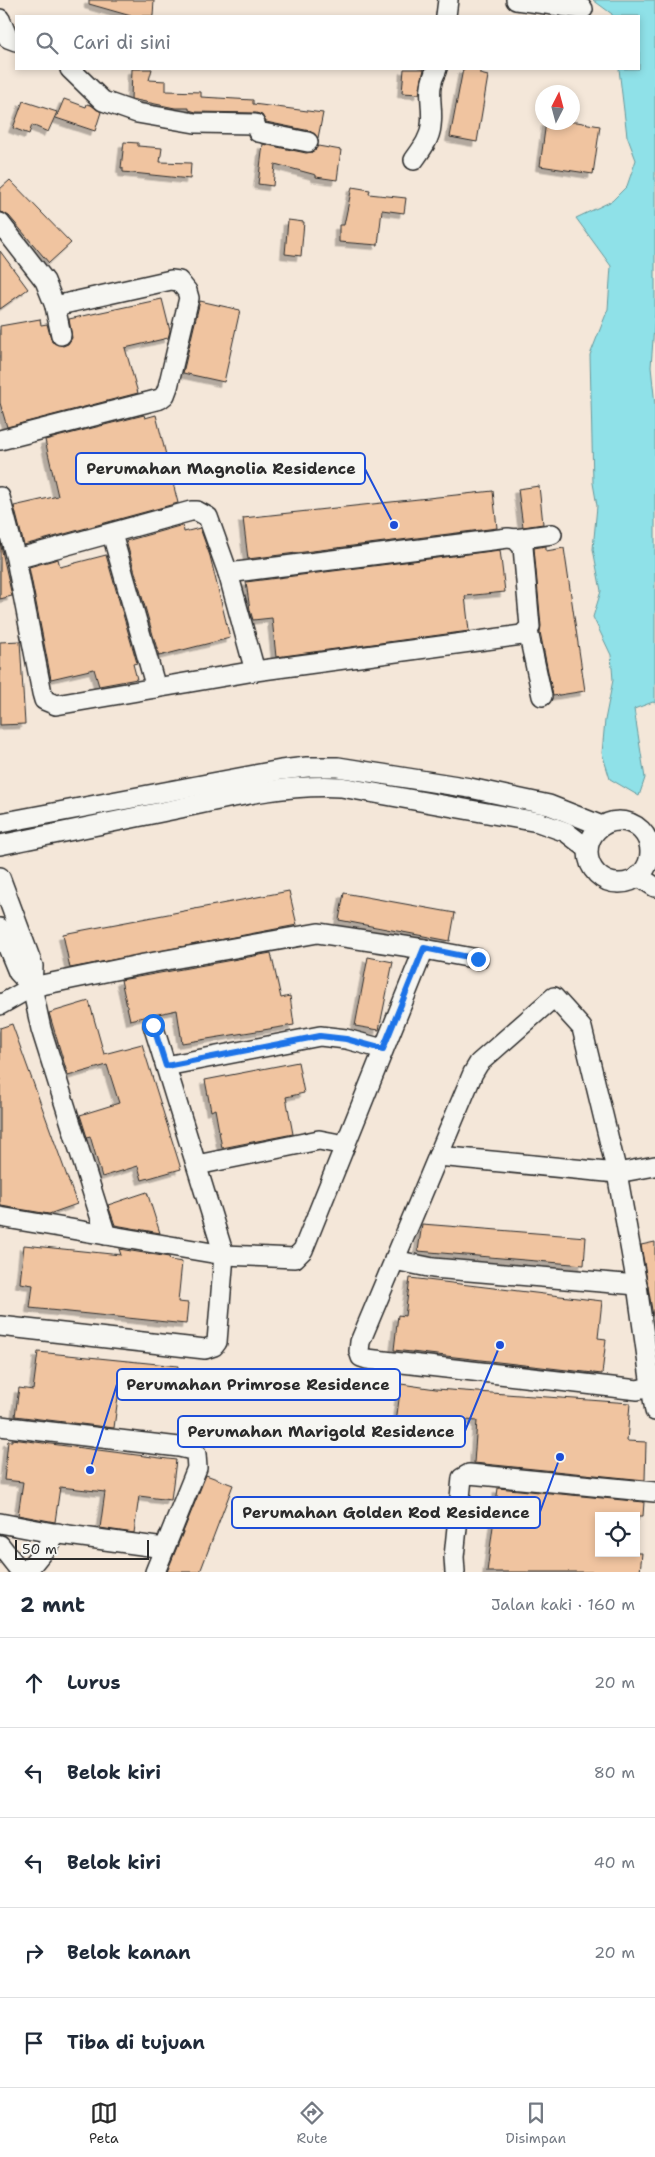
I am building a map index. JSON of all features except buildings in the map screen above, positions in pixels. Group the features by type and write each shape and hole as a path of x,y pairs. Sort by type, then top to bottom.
{"street":[{"path":"446,15 448,0"},
{"path":"516,0 583,9"},
{"path":"0,19 8,38 15,41"},
{"path":"71,70 103,102 137,113 195,124 255,124 258,132 308,142"},
{"path":"414,160 430,135 432,124 429,87 437,70"},
{"path":"0,223 45,281 54,306 61,335"},
{"path":"0,440 160,399 165,395 189,298 187,291 179,281 171,280 54,306"},
{"path":"0,497 16,559 44,700 56,705 255,671 522,635 528,631"},
{"path":"16,559 191,511 197,511 208,517 213,525 255,671"},
{"path":"112,534 156,688"},
{"path":"228,573 552,534"},
{"path":"514,539 523,547 530,621 528,631 542,696"},
{"path":"0,823 281,770 338,767 470,788 550,805 602,826"},
{"path":"0,845 251,793 318,786 342,787 538,822 566,832 588,849"},
{"path":"620,821 636,826 647,839 652,858 638,876 620,883 603,878 591,866 588,849 590,840 602,826 620,821"},
{"path":"638,876 655,887"},
{"path":"0,877 33,966 32,987 41,1029 106,1235"},
{"path":"0,928 18,972 32,987"},
{"path":"0,1005 32,987 144,964 318,933 424,948 478,959"},
{"path":"0,1217 224,1255 295,1258 299,1255 424,948"},
{"path":"651,1386 638,1390 367,1359 361,1356 359,1351 360,1342 473,1073 479,1063 554,997 582,1028 617,1172 655,1411"},
{"path":"0,1326 210,1349 217,1342 224,1255 153,1025"},
{"path":"166,1066 320,1036 346,1039 383,1049"},
{"path":"197,1165 319,1140 345,1144"},
{"path":"438,1156 617,1172 655,1166"},
{"path":"394,1260 433,1268 636,1284"},
{"path":"0,1426 192,1450 198,1458 197,1468 155,1572"},
{"path":"455,1572 454,1557 462,1478 469,1474 655,1492"},
{"path":"0,1523 164,1548"},
{"path":"26,1572 58,1533"},
{"path":"0,1545 21,1572"}],"water":[{"path":"593,0 655,0 655,312 651,367 655,405 655,703 653,702 634,709 645,778 639,796 610,779 602,753 605,720 613,680 611,655 593,617 601,591 593,549 597,506 593,483 590,355 608,309 611,266 576,218 612,201 627,186 636,160 627,136 619,70 640,70 640,15 612,14"}],"place":[{"name":"Perumahan Magnolia Residence","path":"394,525"},
{"name":"Perumahan Marigold Residence","path":"500,1345"},
{"name":"Perumahan Golden Rod Residence","path":"560,1457"},
{"name":"Perumahan Primrose Residence","path":"90,1470"}],"route":[{"path":"153,1025 166,1066 320,1036 332,1036 383,1049 424,948 478,959"}]}
